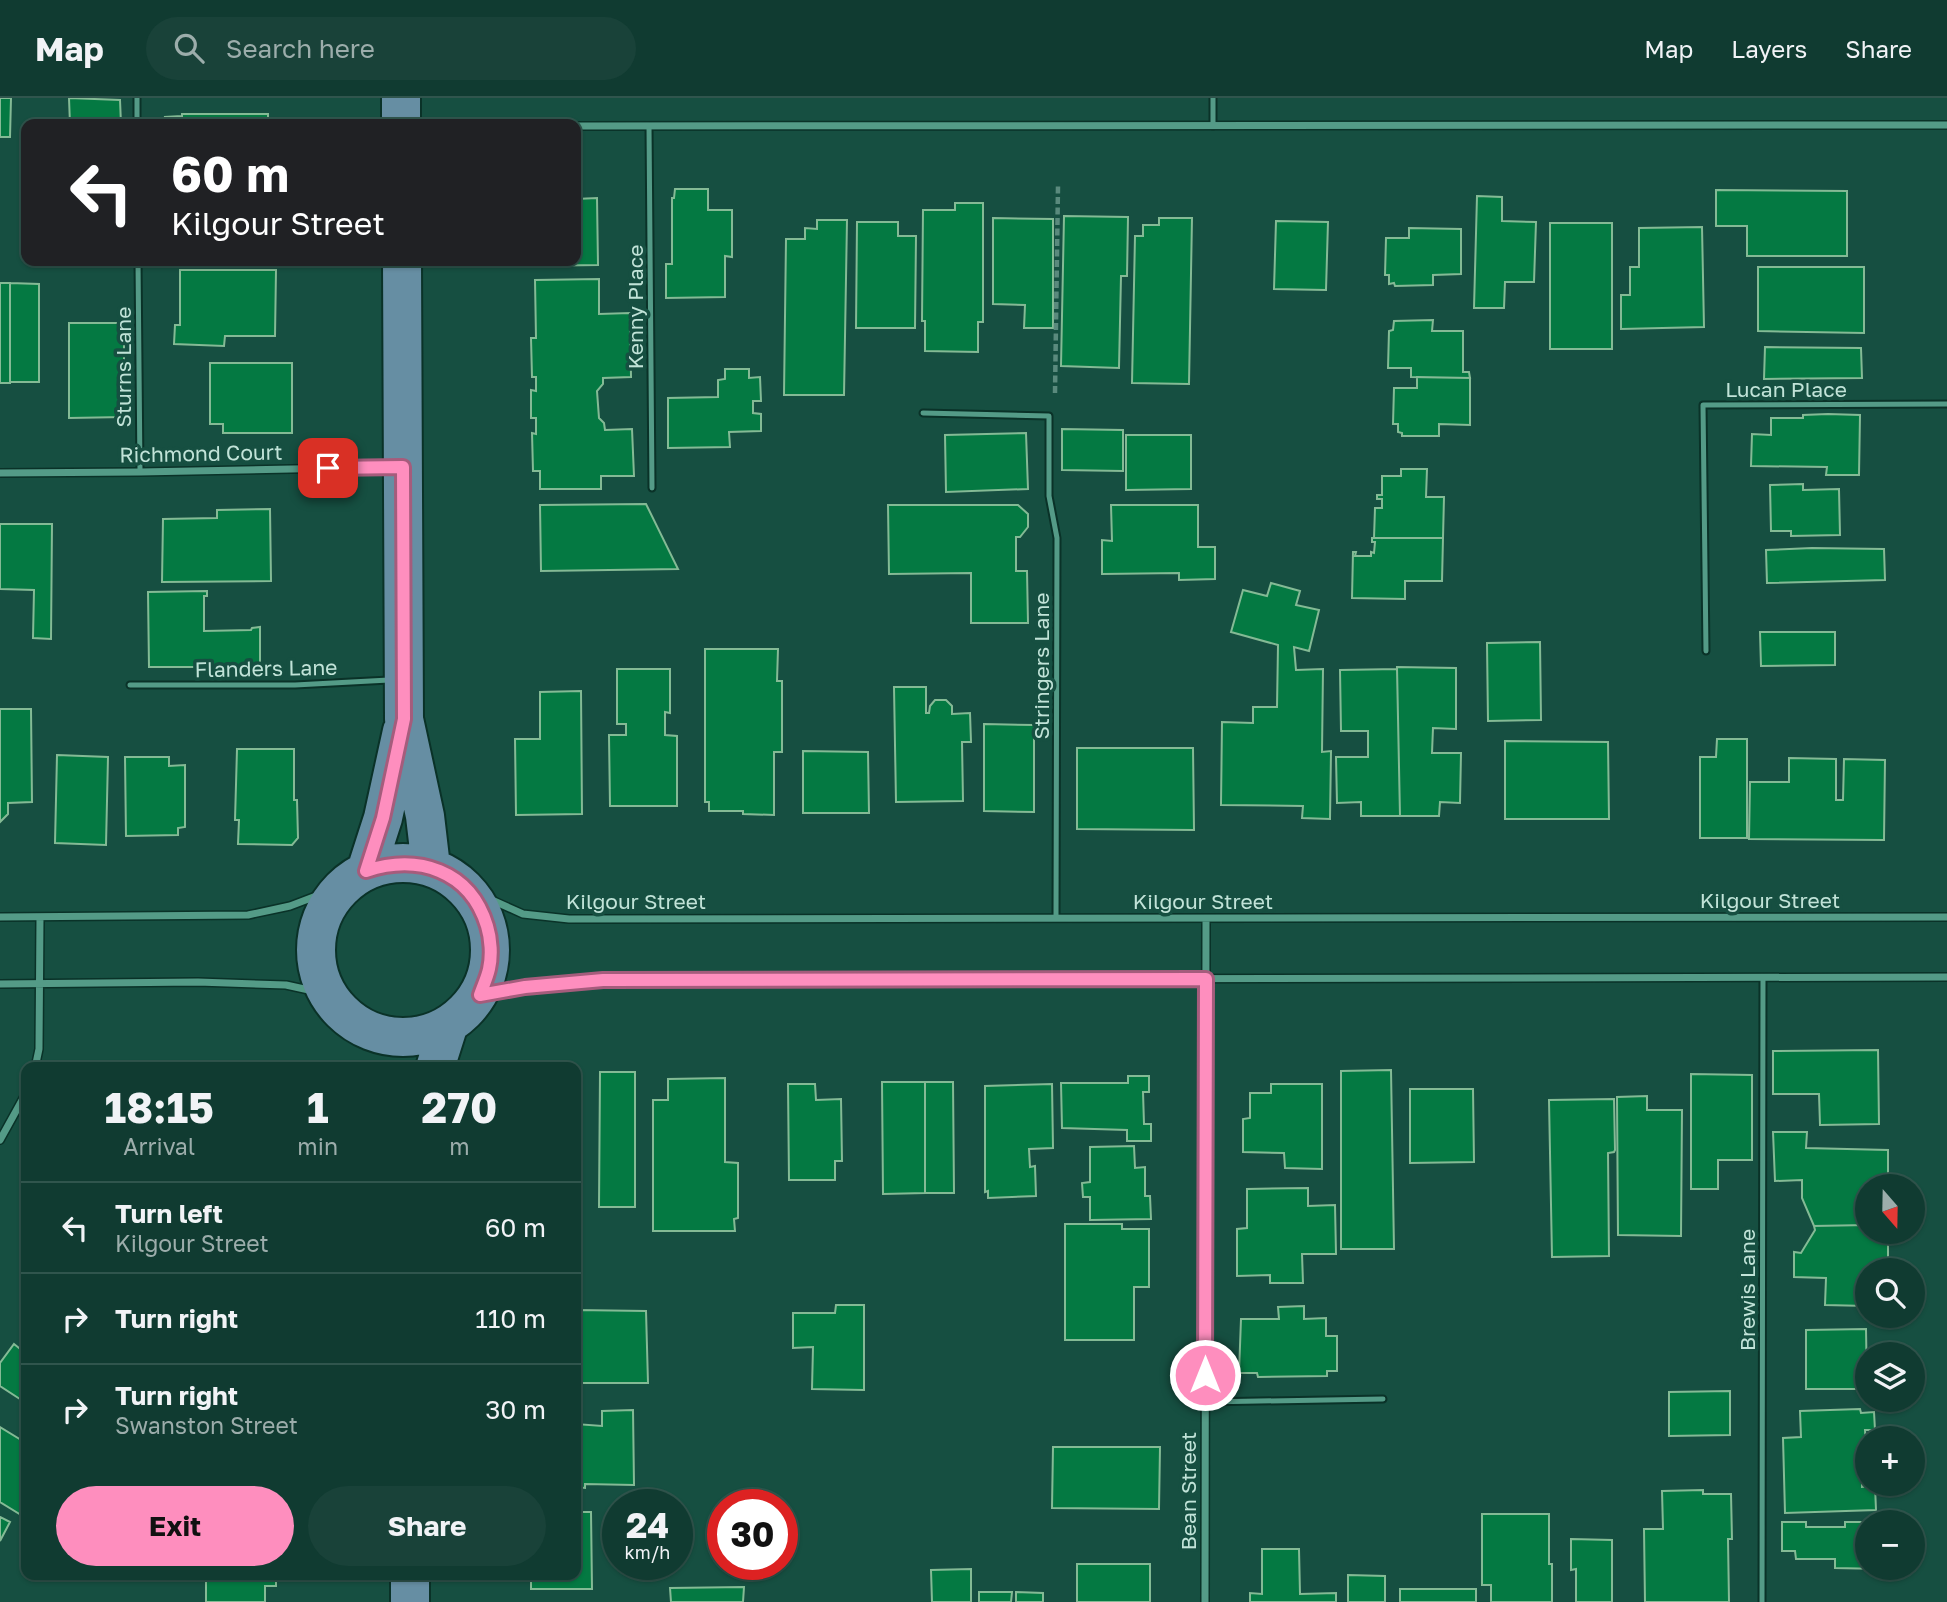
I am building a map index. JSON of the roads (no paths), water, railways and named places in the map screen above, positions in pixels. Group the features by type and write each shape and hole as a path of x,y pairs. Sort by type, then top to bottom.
{"street":[{"path":"401,98 401,119"},
{"path":"581,126 1947,125"},
{"path":"402,266 404,719 425,816 431,867"},
{"name":"Richmond Court","path":"0,472 403,467"},
{"path":"0,917 248,915 290,906 355,878 387,864 409,863 431,867 450,876 465,888 482,911 491,939 490,968 480,995 466,1013 448,1027 425,1035 402,1038 379,1035 358,1026 340,1012 327,994 317,967 316,936 326,908 355,878 383,818 404,719"},
{"name":"Kilgour Street","path":"465,888 523,914 569,919 1947,917"},
{"path":"36,1062 39,1049 40,917"},
{"name":"Bean Street","path":"1205,1602 1206,919"},
{"path":"480,995 525,987 603,980 1947,977"},
{"path":"0,984 286,985 327,994"},
{"path":"358,1026 372,1062"},
{"path":"437,1062 448,1027"},
{"path":"0,1140 21,1102"},
{"path":"410,1580 410,1602"}],"lane":[{"path":"137,98 137,119"},
{"path":"1213,98 1213,126"},
{"name":"Kenny Place","path":"649,126 652,488"},
{"name":"Sturns Lane","path":"138,266 140,472"},
{"name":"Lucan Place","path":"1706,651 1703,405 1947,404"},
{"name":"Stringers Lane","path":"923,413 1049,416 1049,496 1057,538 1056,918"},
{"name":"Flanders Lane","path":"130,685 295,685 403,679"},
{"name":"Brewis Lane","path":"1762,1602 1763,978"},
{"path":"1205,1402 1383,1399"}]}
